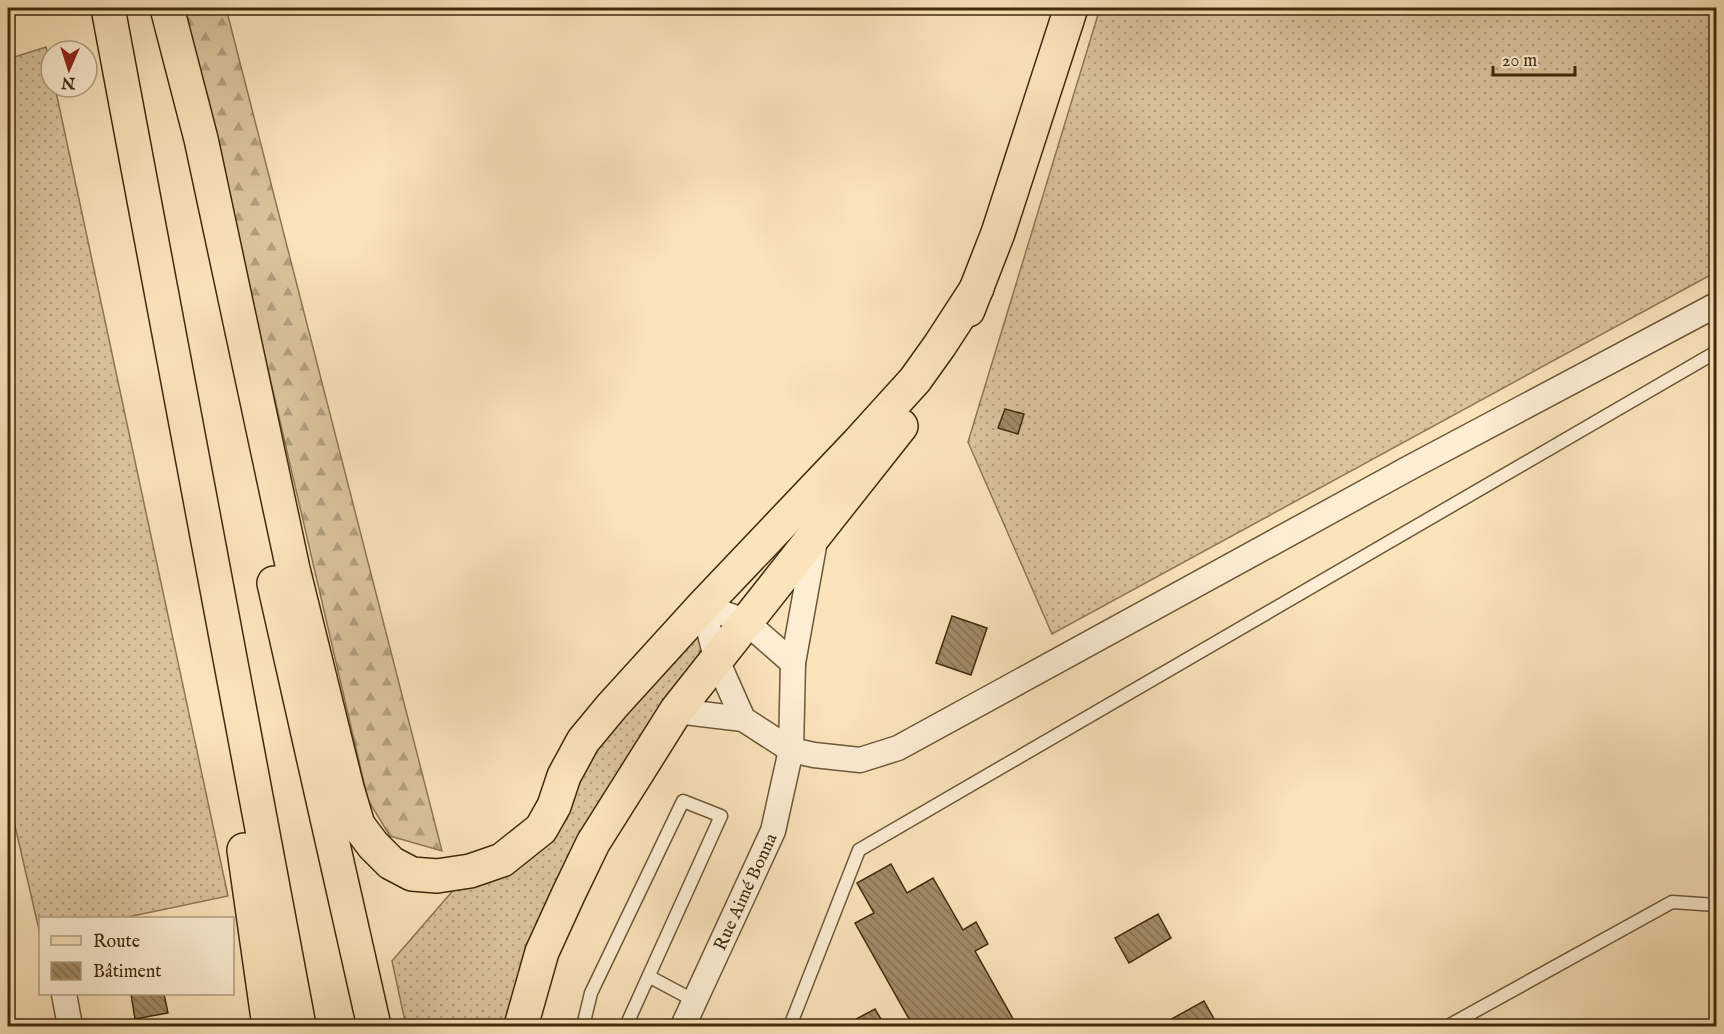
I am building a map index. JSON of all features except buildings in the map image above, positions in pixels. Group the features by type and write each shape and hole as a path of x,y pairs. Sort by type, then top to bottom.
{"main road":[{"path":"87,8 178,387 269,1026"},
{"path":"108,8 299,1026"},
{"path":"160,8 186,132 245,450 374,1026"},
{"path":"167,8 201,139 277,499 358,825 391,863 412,874 437,876 470,871 502,860 541,829 554,806 564,776 583,741 703,606 915,380 977,288"},
{"path":"521,1026 542,952 593,843 676,711 933,384 955,342 998,233 1071,8"}],"street":[{"path":"676,711 743,719 791,750 839,759 860,760 898,748 1421,462 1716,305"},
{"name":"Rue Aimé Bonna","path":"683,1026 773,831 791,750 793,663 817,533"},
{"path":"703,606 745,621 793,663"},
{"path":"703,606 716,658 743,719"},
{"path":"64,995 70,1026"}],"lane":[{"path":"790,1026 859,850 1716,352"},
{"path":"583,1026 591,993 682,801 721,816 626,1026"},
{"path":"1448,1026 1672,902 1716,905"},
{"path":"650,977 695,1001"}],"green space":[{"path":"184,8 226,8 442,851 390,836 368,800"},
{"path":"1100,8 1716,8 1716,272 1052,634 968,442"},
{"path":"39,49 39,99 58,99 228,896 128,917 39,917 39,930 8,796 8,59"},
{"path":"710,619 686,697 676,711 521,1026 406,1026 392,961 470,871 502,860 564,776"}]}
